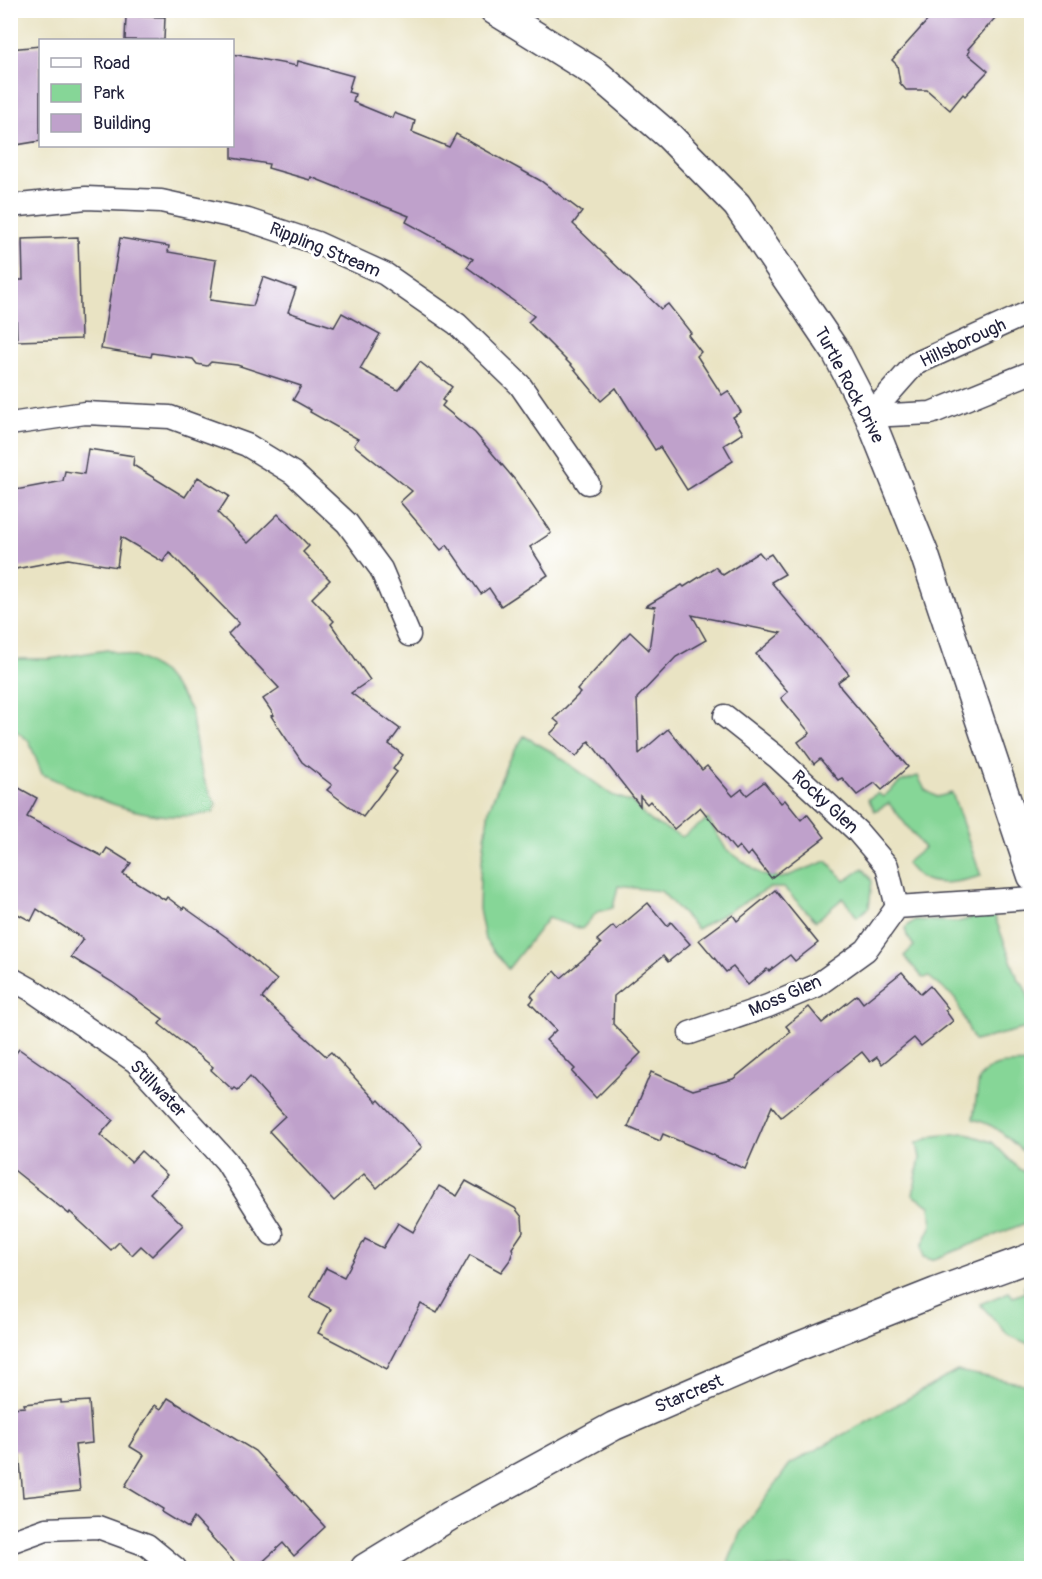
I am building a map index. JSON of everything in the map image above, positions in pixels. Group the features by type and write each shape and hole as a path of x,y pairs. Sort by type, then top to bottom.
{"street":[{"name":"Turtle Rock Drive","path":"494,10 597,74 669,136 737,205 836,352 869,416 924,553 1032,876"},
{"name":"Rippling Stream","path":"10,206 86,198 160,201 248,220 316,243 385,274 457,324 520,385 588,483"},
{"name":"Hillsborough","path":"869,416 915,364 1032,311"},
{"path":"869,416 931,413 1032,372"},
{"path":"10,424 85,413 170,417 247,445 293,473 347,523 381,569 409,635"},
{"name":"Rocky Glen","path":"725,716 778,758 857,831 887,866 897,907"},
{"path":"897,907 1032,898"},
{"name":"Moss Glen","path":"690,1033 768,1006 816,986 866,950 897,907"},
{"name":"Stillwater","path":"10,978 30,989 136,1062 226,1161 272,1234"},
{"name":"Starcrest","path":"365,1569 450,1516 614,1426 808,1343 1032,1257"},
{"path":"10,1542 46,1529 98,1527 147,1545 175,1569"}],"green space":[{"path":"107,650 142,659 163,673 184,699 191,711 199,764 216,804 214,812 191,816 147,813 104,801 42,774 29,741 11,727 11,659 49,659"},
{"path":"524,736 554,753 612,795 632,802 650,821 682,837 708,819 726,849 762,875 782,878 827,861 845,881 863,868 872,881 869,907 857,917 843,898 816,921 784,888 769,888 697,929 661,891 618,886 613,908 597,912 582,929 548,918 508,969 485,940 479,909 480,876 489,809 508,761"},
{"path":"918,776 925,790 937,797 952,793 981,876 966,880 934,882 920,877 906,863 924,848 889,803 875,811 868,799 878,793 883,797 900,782"},
{"path":"993,912 1018,979 1028,995 1031,1027 974,1041 955,998 929,977 923,978 904,956 914,946 905,928 915,920 958,922"},
{"path":"1032,1063 1031,1158 998,1130 973,1119 979,1080 984,1073 1002,1064"},
{"path":"964,1133 992,1142 1019,1169 1031,1175 1031,1221 932,1260 923,1257 922,1246 932,1225 930,1206 913,1195 920,1158 917,1143 935,1136"},
{"path":"1031,1283 1031,1345 1008,1335 980,1304 1009,1292 1013,1297 1025,1292 1024,1286"},
{"path":"957,1371 1029,1385 1031,1382 1031,1568 726,1568 740,1533 790,1464"}],"building":[{"path":"937,10 1002,10 968,49 970,51 968,54 988,71 965,96 963,94 950,110 927,90 906,90 900,83 897,65 892,60"},
{"path":"126,16 165,17 164,39 125,39"},
{"path":"39,46 39,141 10,146 10,49"},
{"path":"234,54 297,66 298,61 353,76 348,92 355,94 353,102 392,118 394,113 415,121 412,132 449,147 456,134 541,181 582,212 573,224 661,309 668,304 691,333 688,335 701,352 697,356 722,395 728,391 741,412 733,417 743,433 724,445 733,461 687,490 660,447 655,450 616,388 601,401 572,366 528,322 534,316 467,267 473,259 406,222 409,216 311,177 310,180 268,168 269,164 232,158"},
{"path":"78,237 81,339 17,341 15,280 23,280 22,239"},
{"path":"120,238 169,246 168,252 216,260 210,300 253,306 263,277 296,289 288,312 334,327 342,313 380,334 360,369 398,390 420,362 452,387 442,400 445,402 442,406 475,433 515,480 551,533 530,547 548,575 501,606 489,588 481,594 447,545 441,550 400,502 412,491 354,445 358,439 293,400 301,386 237,365 211,362 207,366 197,364 193,359 152,353 151,357 101,349"},
{"path":"88,449 134,456 133,465 185,497 198,477 229,496 218,513 248,543 278,514 309,546 303,552 330,580 312,598 334,621 331,624 370,680 351,693 400,729 389,744 403,755 393,769 397,772 363,817 327,790 332,785 302,762 271,716 274,715 263,699 279,688 228,634 239,623 169,552 163,562 121,537 117,567 68,559 10,570 10,491 63,481 65,471 84,474"},
{"path":"759,552 764,558 771,554 785,574 771,582 849,674 838,682 841,688 908,767 882,790 875,783 857,795 842,778 838,780 820,759 814,764 798,742 810,733 781,698 788,692 756,654 781,633 692,615 706,640 676,657 637,698 639,754 668,729 702,770 707,766 733,796 742,789 747,795 764,782 781,803 785,800 801,820 807,814 825,837 771,878 751,852 747,856 739,846 735,850 700,807 674,829 650,801 647,804 640,796 640,806 589,741 576,757 550,734 560,724 554,719 580,693 577,690 630,632 649,650 655,607 646,606 682,585 684,587 715,567 723,575"},
{"path":"10,783 37,798 27,817 102,856 107,848 131,863 123,874 165,900 167,897 183,909 184,907 229,939 277,980 262,998 326,1056 331,1052 422,1147 377,1188 364,1174 334,1201 269,1131 285,1116 250,1077 238,1090 235,1088 233,1090 211,1070 213,1067 159,1024 163,1019 112,982 71,957 83,939 37,909 31,921 10,910"},
{"path":"775,890 818,943 795,961 790,955 769,971 767,969 748,985 733,967 726,972 699,940 733,915 737,921"},
{"path":"648,903 667,926 671,922 690,944 668,962 663,956 614,996 613,1024 641,1053 596,1098 572,1072 575,1069 546,1040 556,1030 530,1003 534,999 531,995 555,971 561,978 601,944 597,940 613,926 616,930"},
{"path":"902,972 921,994 930,986 948,1008 945,1010 953,1021 921,1046 914,1038 882,1064 877,1057 870,1062 862,1052 781,1117 772,1106 745,1169 663,1134 660,1141 628,1127 651,1072 693,1090 733,1079 791,1032 786,1026 809,1007 822,1023 857,995 863,1003"},
{"path":"19,1049 71,1085 113,1120 100,1135 131,1162 141,1151 167,1175 150,1193 183,1225 152,1256 141,1246 132,1255 119,1242 111,1250 70,1212 69,1214 10,1167 10,1061"},
{"path":"466,1181 515,1208 522,1217 523,1232 512,1248 510,1260 501,1272 470,1255 437,1313 421,1304 387,1369 318,1333 331,1309 310,1298 326,1268 344,1277 365,1239 383,1248 398,1223 413,1232 439,1186 457,1196"},
{"path":"168,1398 255,1451 325,1527 294,1556 283,1543 255,1569 241,1569 194,1518 188,1528 162,1512 163,1509 125,1486 144,1455 129,1446 155,1405 161,1409"},
{"path":"61,1400 61,1403 89,1401 92,1443 75,1445 80,1491 23,1497 19,1450 10,1451 10,1408"}]}
